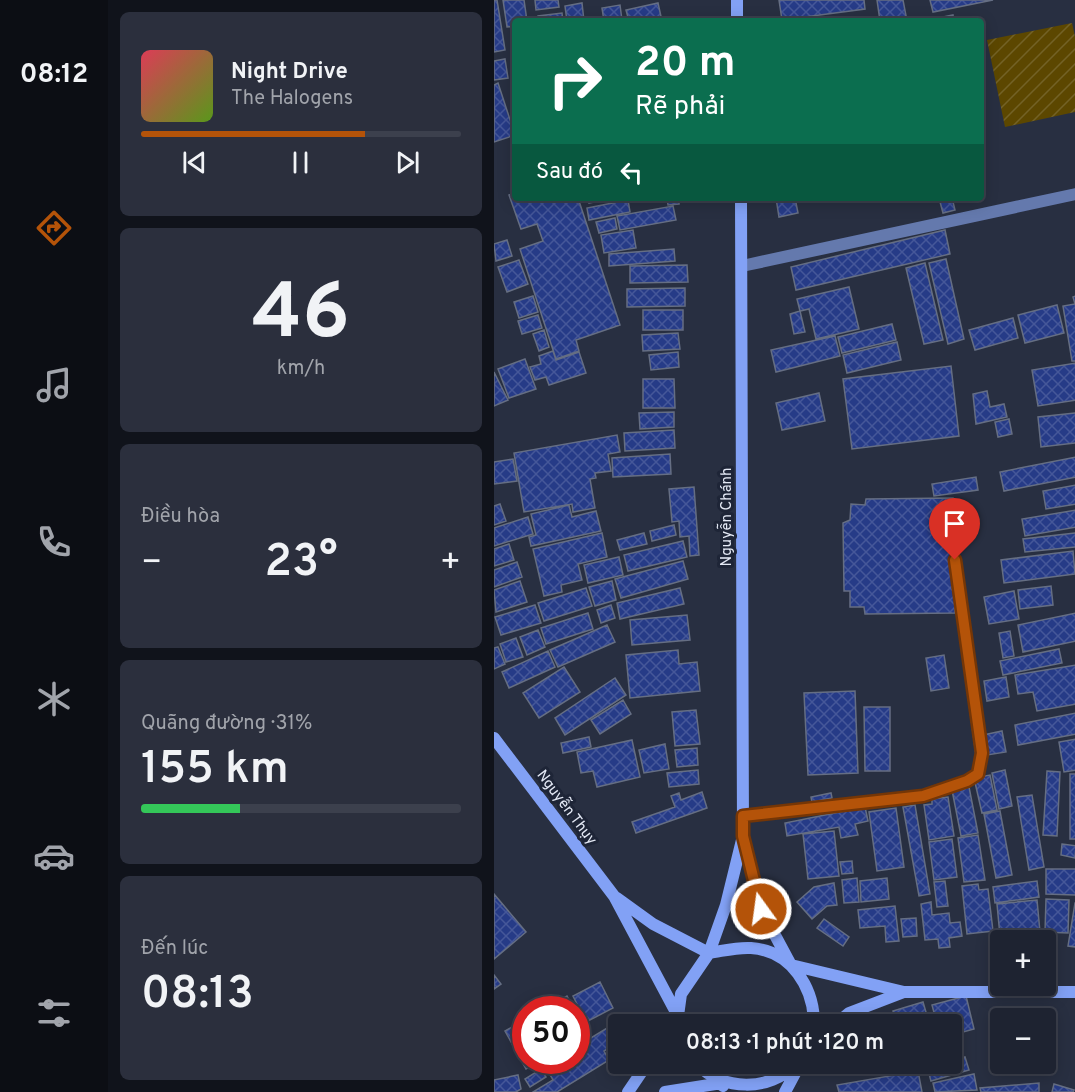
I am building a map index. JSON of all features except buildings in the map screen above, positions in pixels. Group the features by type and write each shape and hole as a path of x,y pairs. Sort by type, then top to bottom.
{"main road":[{"path":"737,0 737,18"},
{"name":"Nguyễn Chánh","path":"741,201 743,836"},
{"name":"Nguyễn Thụy","path":"494,738 614,896"},
{"path":"677,1014 681,994 709,953 726,905 743,836"},
{"path":"743,836 761,909 791,965 806,984 814,1006 814,1014"},
{"path":"614,896 653,924 709,953 752,948 774,954 791,965 904,992 1076,992"},
{"path":"614,896 672,1014"},
{"path":"848,1014 904,992"},
{"path":"628,1092 640,1074"},
{"path":"708,1074 724,1088"},
{"path":"665,1092 746,1086 770,1081 782,1074"},
{"path":"785,1092 793,1074"}],"street":[{"path":"742,266 1076,194"},
{"path":"743,816 923,796 967,781 978,774 982,753 955,560"}],"shaded area":[{"path":"1072,23 1076,41 1075,112 1005,127 987,40"}],"route":[{"path":"761,909 743,836 743,816 923,796 967,781 978,774 982,753 955,560"}]}
